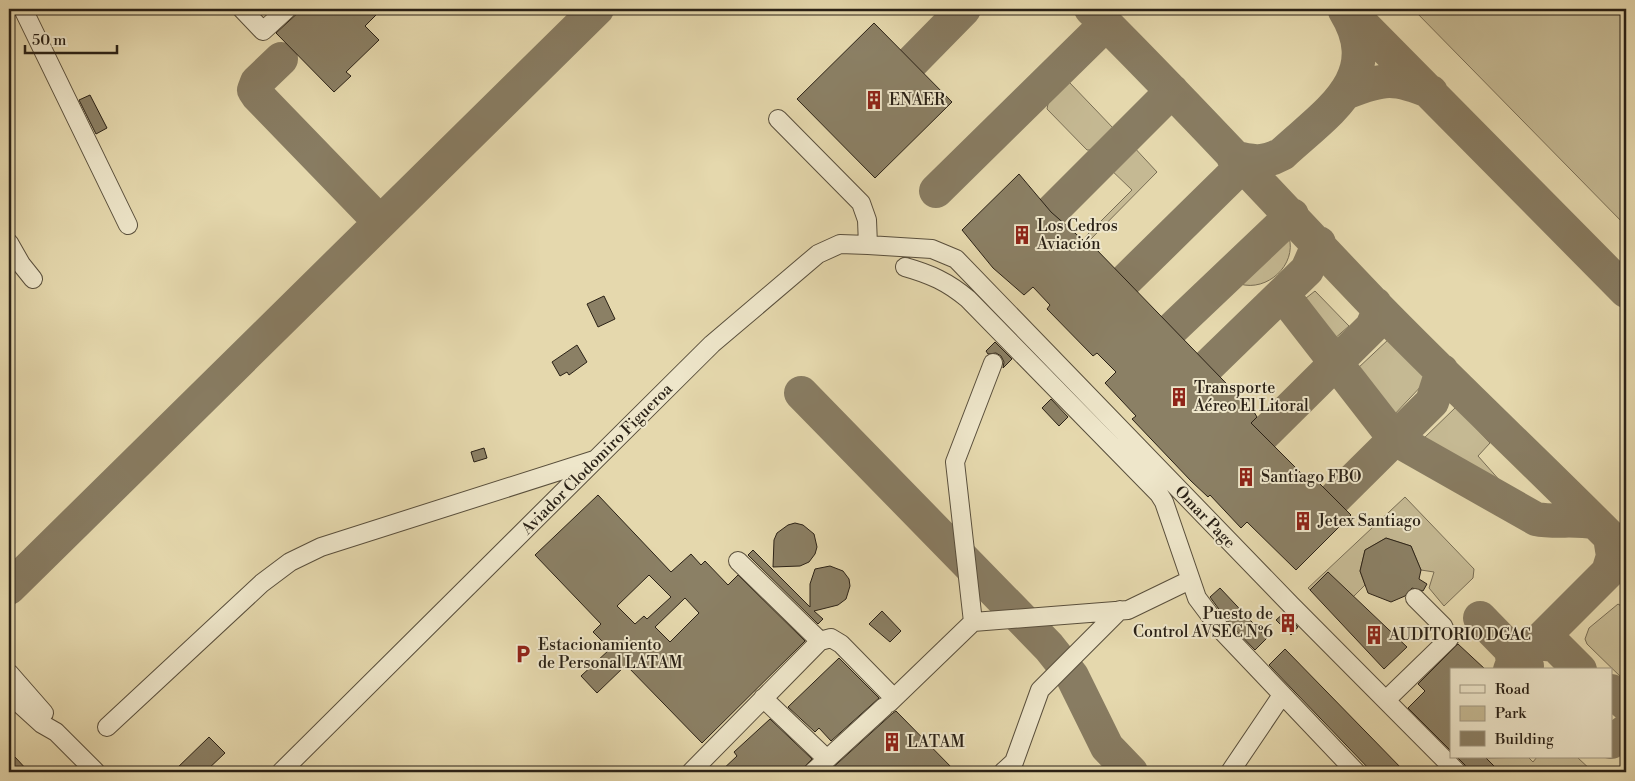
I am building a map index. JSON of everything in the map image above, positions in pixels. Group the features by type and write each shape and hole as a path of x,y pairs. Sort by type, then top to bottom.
{"street":[{"path":"23,9 128,226"},
{"path":"242,9 264,32 287,9"},
{"path":"778,119 861,203 867,220 868,245"},
{"path":"9,243 21,264 33,279"},
{"name":"Aviador Clodomiro Figueroa","path":"281,772 712,344 818,254 840,244 868,245 932,249 956,260"},
{"name":"Omar Page","path":"956,260 1291,605 1457,772"},
{"path":"905,267 935,276 951,284 968,299 1159,494 1164,502 1190,580 1201,604 1220,630 1356,772"},
{"path":"973,622 955,462 993,363"},
{"path":"107,727 262,582 290,562 321,548 596,459"},
{"path":"738,561 820,641"},
{"path":"813,772 973,622 1128,610 1190,580"},
{"path":"1386,700 1449,639 1443,626 1416,598"},
{"path":"1003,772 1014,762 1040,690 1120,610"},
{"path":"698,768 763,698 820,641 831,638 841,644 889,702"},
{"path":"9,673 48,718 56,732 96,772"},
{"path":"9,694 42,724 56,732"},
{"path":"1230,772 1282,695"},
{"path":"763,698 827,759"}],"green space":[{"path":"1413,9 1626,9 1626,226"},
{"path":"1069,82 1114,129 1093,150 1087,150 1047,109 1048,104"},
{"path":"1131,144 1157,172 1088,242 1086,236 1132,190 1107,166"},
{"path":"1289,237 1289,257 1278,274 1260,284 1240,284"},
{"path":"1315,291 1349,326 1333,340 1301,302"},
{"path":"1390,338 1427,376 1425,382 1393,416 1357,369"},
{"path":"1456,407 1490,443 1478,456 1509,491 1422,440"},
{"path":"1405,497 1474,569 1473,578 1444,606 1429,588 1434,572 1421,570 1411,546 1386,538 1365,550 1360,571 1365,585 1353,597 1328,573 1310,590 1308,588"},
{"path":"1618,604 1626,609 1626,682 1587,644 1585,639 1589,628"},
{"path":"1486,758 1529,758 1533,762 1536,758 1578,758 1593,772 1500,772"}],"building":[{"path":"302,9 370,9 376,15 365,26 379,40 346,72 351,76 334,92 276,33"},
{"name":"ENAER","path":"874,23 952,102 875,178 797,99"},
{"path":"90,95 107,128 96,134 79,100"},
{"path":"1019,174 1051,212 1092,248 1094,247 1254,412 1257,417 1251,423 1305,477 1309,473 1351,515 1296,570 1247,522 1241,528 1210,495 1208,497 1191,481 1132,419 1136,416 1105,383 1116,372 1097,353 1093,356 1047,309 1050,305 1033,287 1024,295 993,268 962,230"},
{"path":"604,296 615,319 598,327 587,304"},
{"path":"995,342 1012,359 1003,368 1004,362 1001,356 996,353 988,354 986,351"},
{"path":"577,345 587,362 569,375 567,372 560,376 552,362"},
{"path":"1051,399 1068,417 1059,426 1042,408"},
{"path":"484,448 487,458 474,462 471,452"},
{"path":"598,495 671,572 691,554 701,565 705,561 728,585 738,575 805,641 702,743 626,665 597,693 581,676 610,649 593,632 601,624 535,555","holes":["649,575 671,597 647,619 644,616 635,624 617,606","685,598 699,613 670,642 655,627"]},
{"path":"795,523 803,525 814,534 817,547 815,554 809,562 800,566 773,567 774,540 777,533 788,525"},
{"path":"1386,538 1411,546 1421,570 1419,579 1427,584 1423,591 1412,588 1405,596 1391,602 1368,593 1360,571 1365,550"},
{"path":"753,550 810,607 810,584 815,569 830,566 843,571 849,579 850,586 846,599 838,605 814,611 823,619 818,624 748,555"},
{"name":"AUDITORIO DGAC","path":"1328,572 1407,647 1384,669 1310,590"},
{"path":"1220,588 1267,638 1255,650 1229,623 1210,597"},
{"path":"882,611 901,631 890,642 869,624"},
{"name":"Puesto de Control AVSEC Nº6","path":"1284,613 1298,627 1291,635 1276,620"},
{"path":"1458,644 1484,668 1450,668 1450,750 1408,708 1425,691 1418,684"},
{"path":"1285,649 1405,772 1372,772 1269,665"},
{"path":"839,658 879,698 831,741 819,728 815,732 788,707"},
{"name":"LATAM","path":"896,711 956,772 828,772 893,713"},
{"path":"770,719 812,759 806,765 803,772 720,772 737,756 734,752"},
{"path":"209,737 225,753 205,772 173,772"},
{"path":"15,757 29,772 9,772 9,763"},
{"path":"1458,758 1486,758 1500,772 1467,772 1465,765"}],"taxiway":[{"path":"9,588 597,9"},
{"path":"912,62 964,9"},
{"path":"1091,9 1375,305 1626,553"},
{"path":"1347,9 1626,291"},
{"path":"1233,157 1264,161 1282,154 1316,124 1345,92 1355,75 1359,56 1356,35 1345,11"},
{"path":"936,191 1106,24"},
{"path":"281,59 257,82 254,90 380,222"},
{"path":"1348,92 1371,84 1389,81 1407,84 1431,92"},
{"path":"1051,212 1172,91"},
{"path":"1126,280 1242,166"},
{"path":"1173,328 1292,215"},
{"path":"1208,366 1307,270 1319,243"},
{"path":"1283,295 1395,439 1536,519 1596,523"},
{"path":"1263,435 1372,327 1377,315 1375,304"},
{"path":"1334,499 1432,402 1442,371"},
{"path":"801,393 1049,647 1072,676 1107,747 1131,772"},
{"path":"1511,668 1513,662 1511,650 1521,652 1531,649 1608,572 1613,556 1610,537"},
{"path":"1480,618 1527,666"},
{"path":"1537,643 1555,645 1578,668"},
{"path":"1612,692 1626,704"},
{"path":"1612,741 1626,731"}],"place":[{"name":"ENAER","path":"874,100"},
{"name":"Los Cedros Aviación","path":"1022,235"},
{"name":"Transporte Aéreo El Litoral","path":"1179,397"},
{"name":"Santiago FBO","path":"1246,477"},
{"name":"Jetex Santiago","path":"1303,521"},
{"name":"Puesto de Control AVSEC Nº6","path":"1288,623"},
{"name":"AUDITORIO DGAC","path":"1374,635"},
{"name":"Estacionamiento de Personal LATAM","path":"523,654"},
{"name":"LATAM","path":"892,742"}]}
